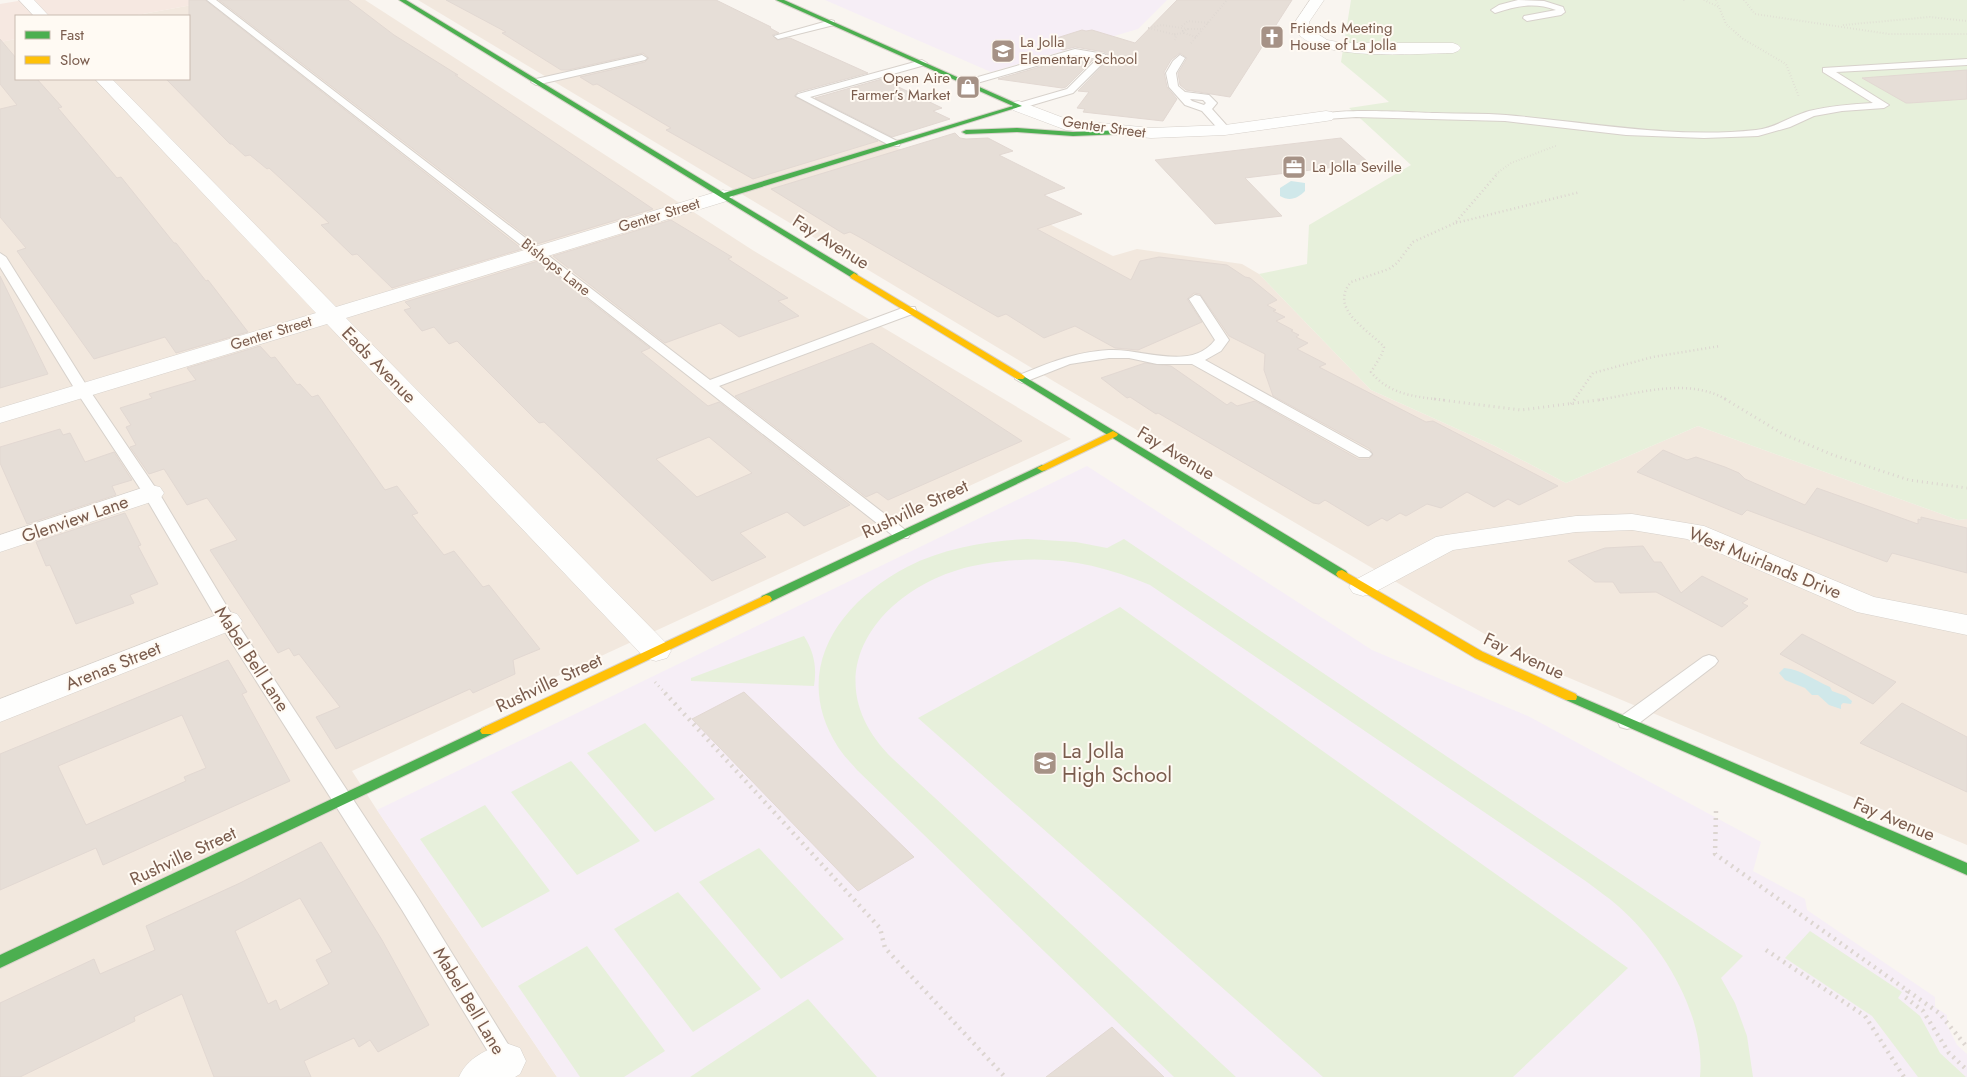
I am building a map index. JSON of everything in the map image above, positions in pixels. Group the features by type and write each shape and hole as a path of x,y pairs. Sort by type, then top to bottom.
{"street":[{"path":"26,0 41,15"},
{"name":"Fay Avenue","path":"402,0 1363,587 1479,655 1627,722 1967,869"},
{"path":"779,0 1019,106"},
{"path":"1317,0 1302,22 1302,30 1322,43 1343,48 1453,48"},
{"name":"Eads Avenue","path":"104,80 656,651"},
{"name":"Genter Street","path":"0,416 1019,106 1066,125 1123,132 1191,133 1326,116"},
{"path":"913,138 999,130 1073,134 1123,132"},
{"name":"Rushville Street","path":"0,962 1113,434"},
{"name":"Glenview Lane","path":"0,544 151,493"},
{"name":"West Muirlands Drive","path":"1363,587 1446,543 1576,524 1632,522 1694,532 1867,604 1967,625"},
{"name":"Arenas Street","path":"0,711 227,621"}],"lane":[{"name":"Bishops Lane","path":"211,0 902,535"},
{"path":"1495,10 1505,3 1524,0 1544,3 1560,9 1561,12 1527,18"},
{"path":"778,36 831,23"},
{"path":"967,83 1075,52 1104,56 1070,91 1019,106"},
{"path":"536,82 642,58"},
{"path":"1180,58 1172,66 1170,74 1172,85 1177,92 1183,95 1206,97 1212,103 1206,108 1225,130"},
{"path":"1326,116 1356,114 1505,118 1626,132 1704,135 1758,132 1786,125 1811,114 1842,108 1884,105 1826,70 1967,62"},
{"path":"895,144 801,96 922,63"},
{"name":"Mabel Bell Lane","path":"0,257 83,391 151,493 227,621 344,799 410,904 492,1069"},
{"path":"1195,360 1216,348 1222,340 1196,299"},
{"path":"709,384 910,310"},
{"path":"1022,379 1067,360 1109,354 1129,354 1157,360 1195,360 1364,454"},
{"path":"1627,722 1710,661"}],"path":[{"path":"1180,58 1227,0"},
{"path":"1704,0 1719,7"},
{"path":"1716,0 1726,24 1743,39 1786,64 1801,101 1811,114"},
{"path":"1744,0 1755,14 1895,34 1967,34"},
{"path":"1835,25 1930,16 1967,21"},
{"path":"1181,26 1188,21 1208,24"},
{"path":"1196,37 1184,33 1174,34 1149,28 1154,25 1203,29"},
{"path":"1162,30 1165,26"},
{"path":"1184,33 1188,29"},
{"path":"1174,34 1176,38 1173,42 1190,44"},
{"path":"1455,223 1500,170 1511,163 1558,145"},
{"path":"1580,192 1517,207 1485,218 1455,223 1412,242 1397,262 1389,269 1351,282 1347,286 1344,300 1350,316 1384,347 1383,355 1371,372 1375,379 1396,392 1412,396 1505,409 1535,409 1570,405 1660,390 1684,388 1700,390 1722,397 1783,434 1833,454 1910,480 1967,488"},
{"path":"1570,405 1593,373 1660,356 1720,346"},
{"path":"649,675 880,928 885,948 1005,1077"},
{"path":"1716,812 1715,854 1939,1013 1967,1047"},
{"path":"1766,950 1865,1016 1904,1077"},
{"path":"1908,992 1905,997 1923,1011 1949,1053 1967,1070"}],"shaded area":[{"path":"24,0 219,0 137,15 15,15 15,39 0,42 0,4"},
{"path":"219,0 365,0 754,251 1071,439 352,771 557,1077 0,1077 0,42 15,39 15,80 190,80 190,15 137,15"},
{"path":"418,0 603,0 873,138 902,150 1113,256 1137,249 1242,264 1259,274 1371,390 1495,446 1566,483 1698,426 1958,520 1967,519 1967,845 1536,664 1055,382"},
{"name":"La Jolla Elementary School","path":"825,0 1167,0 1138,29 991,72"},
{"name":"La Jolla High School","path":"1087,466 1372,650 1528,716 1761,842 1753,871 1805,899 1807,910 1935,997 1935,1007 1947,1015 1947,1025 1957,1045 1967,1054 1967,1077 557,1077 377,810"}],"green space":[{"path":"1351,0 1967,0 1967,519 1958,520 1698,426 1566,483 1495,446 1371,390 1259,274 1307,264 1309,225 1411,165 1349,108 1389,102 1341,62"},
{"path":"1028,539 1076,542 1107,548 1124,539 1743,956 1721,978 1735,1003 1747,1036 1753,1077 1700,1077 1700,1054 1696,1030 1689,1006 1678,983 1651,941 1635,922 1614,903 1587,882 1150,585 1088,565 1048,560 1006,561 983,564 947,573 915,589 889,610 869,636 857,664 857,695 868,727 893,759 1236,1077 1174,1077 857,770 838,747 824,719 819,692 821,667 829,642 842,620 860,600 882,582 921,560 951,550 981,544"},
{"path":"1120,607 1628,968 1513,1077 1323,1077 918,718"},
{"path":"804,636 814,660 814,686 691,681 691,678"},
{"path":"645,723 715,799 655,832 587,753"},
{"path":"571,761 640,841 577,875 511,792"},
{"path":"485,805 550,891 482,928 420,839"},
{"path":"759,848 844,939 781,979 699,882"},
{"path":"678,892 761,989 693,1032 614,929"},
{"path":"1810,931 1902,992 1898,998 1920,1016 1940,1053 1966,1077 1918,1077 1872,1016 1785,958"},
{"path":"587,946 665,1051 624,1077 580,1077 518,986"},
{"path":"808,999 877,1077 690,1077"}],"water":[{"path":"1291,181 1305,183 1305,191 1300,196 1294,198 1287,199 1280,196 1280,188"},
{"path":"1784,668 1802,673 1830,687 1832,691 1846,696 1852,701 1851,704 1843,703 1841,709 1829,705 1818,695 1812,695 1805,688 1785,680 1779,673"}],"building":[{"path":"189,0 205,0 522,249 392,288 357,254 352,255 321,225 329,223 269,168 267,169 250,155 245,156 230,144 167,80 190,80"},
{"path":"219,0 348,0 394,35 458,75 455,75 653,209 537,244"},
{"path":"446,0 716,0 771,27 779,33 772,35 777,40 790,38 868,73 798,92 794,96 878,141 753,179 666,130 671,128 597,84 593,85 580,77 645,62 649,58 643,53 561,70 502,33 506,32"},
{"path":"1177,0 1292,0 1230,97 1186,90 1180,85 1178,73 1187,58 1180,53 1171,60 1164,72 1167,87 1177,99 1163,121 1083,112 1085,109 1077,108 1089,92 1078,91 1111,57 1104,52 1075,47 1063,50 1044,42 1082,30 1092,30 1135,43"},
{"path":"0,39 15,57 15,80 38,80 62,107 58,108 117,178 121,177 206,281 208,280 248,332 176,353 165,337 94,359 17,251 26,248 0,217 0,109 17,105 0,84"},
{"path":"1075,57 1093,60 1066,87 998,79"},
{"path":"1967,70 1967,99 1906,103 1862,78"},
{"path":"882,79 942,108 933,111 950,119 892,137 815,98"},
{"path":"955,133 960,138 966,139 988,138 1013,151 999,155 1065,188 1044,195 1082,214 1037,229 1131,280 1140,261 1159,257 1227,265 1245,277 1250,278 1277,300 1267,305 1276,310 1273,311 1285,317 1276,321 1293,330 1291,331 1299,335 1296,337 1308,343 1297,349 1326,364 1319,367 1426,422 1433,421 1558,486 1519,505 1508,499 1494,507 1467,492 1441,508 1427,504 1406,516 1400,513 1387,521 1382,518 1368,526 1325,500 1319,504 1313,503 1158,413 1156,414 1130,397 1127,398 1101,378 1145,363 1171,366 1227,405 1231,402 1237,406 1255,401 1358,459 1369,459 1373,455 1370,449 1273,396 1264,370 1265,354 1229,336 1200,294 1194,293 1187,299 1202,322 1138,350 1115,348 1075,326 1044,338 1006,314 998,317 850,232 844,234 771,189"},
{"path":"1341,138 1369,163 1245,178 1282,216 1215,224 1155,160"},
{"path":"671,220 732,257 728,259 788,298 778,301 799,316 739,337 720,323 665,343 553,256"},
{"path":"538,261 650,348 641,352 708,406 719,402 850,505 804,526 787,512 740,533 766,557 712,581 544,422 539,423 457,341 449,344 434,327 422,331 404,310 411,308 405,302","holes":["709,437 752,473 697,497 656,459"]},
{"path":"0,276 48,374 0,388"},
{"path":"872,343 1022,441 888,500 877,492 866,497 735,396"},
{"path":"260,346 271,358 275,357 297,385 300,384 312,397 318,395 385,490 397,486 418,513 412,515 444,555 454,551 483,587 489,585 540,649 513,660 515,674 473,693 470,689 336,749 316,717 340,707 299,654 294,656 289,648 278,653 210,550 237,540 207,498 187,505 164,469 149,474 130,447 136,445 126,427 131,425 120,408 152,398 149,394 196,380 187,368"},
{"path":"60,429 63,435 70,433 85,462 114,452 132,480 112,486 116,495 27,524 0,463 0,447"},
{"path":"1663,450 1687,460 1696,457 1725,467 1739,473 1745,479 1805,505 1817,488 1918,524 1918,519 1921,520 1921,517 1967,528 1967,573 1892,553 1887,562 1747,510 1742,515 1637,472"},
{"path":"125,513 141,545 138,546 158,584 130,595 134,603 76,624 50,565 46,566 36,542"},
{"path":"1643,546 1654,562 1661,562 1681,593 1702,576 1748,599 1742,603 1748,606 1722,627 1656,592 1620,593 1613,582 1595,582 1568,561 1605,548"},
{"path":"1802,634 1896,682 1873,704 1780,654"},
{"path":"228,660 247,692 242,694 290,781 103,865 96,848 0,890 0,754","holes":["182,715 206,768 184,777 186,781 86,825 58,766"]},
{"path":"744,692 914,857 858,891 692,719"},
{"path":"1902,703 1967,737 1967,792 1860,743"},
{"path":"321,842 382,940 429,1025 378,1052 370,1040 359,1047 354,1038 304,1061 311,1077 214,1077 182,994 134,1017 135,1021 20,1077 0,1077 0,1003 94,959 100,974 155,950 146,926 240,883","holes":["300,898 332,952 316,960 329,984 280,1010 276,1000 268,1004 235,931"]},
{"path":"1112,1027 1164,1077 1046,1077"}],"traffic: fast":[{"path":"402,0 854,276"},
{"path":"779,0 1019,106"},
{"path":"723,196 1019,106"},
{"path":"966,132 1017,130 1073,134 1123,132"},
{"path":"1020,377 1342,574"},
{"path":"766,599 1042,468"},
{"path":"1571,697 1967,869"},
{"path":"0,962 487,731"}],"traffic: slow":[{"path":"854,276 1020,377"},
{"path":"1042,468 1113,434"},
{"path":"1342,574 1479,655 1571,697"},
{"path":"487,731 766,599"}],"place":[{"name":"Friends Meeting House of La Jolla","path":"1272,37"},
{"name":"La Jolla Elementary School","path":"1003,51"},
{"name":"Open Aire Farmer’s Market","path":"968,87"},
{"name":"La Jolla Seville","path":"1294,167"},
{"name":"La Jolla High School","path":"1045,763"}]}
